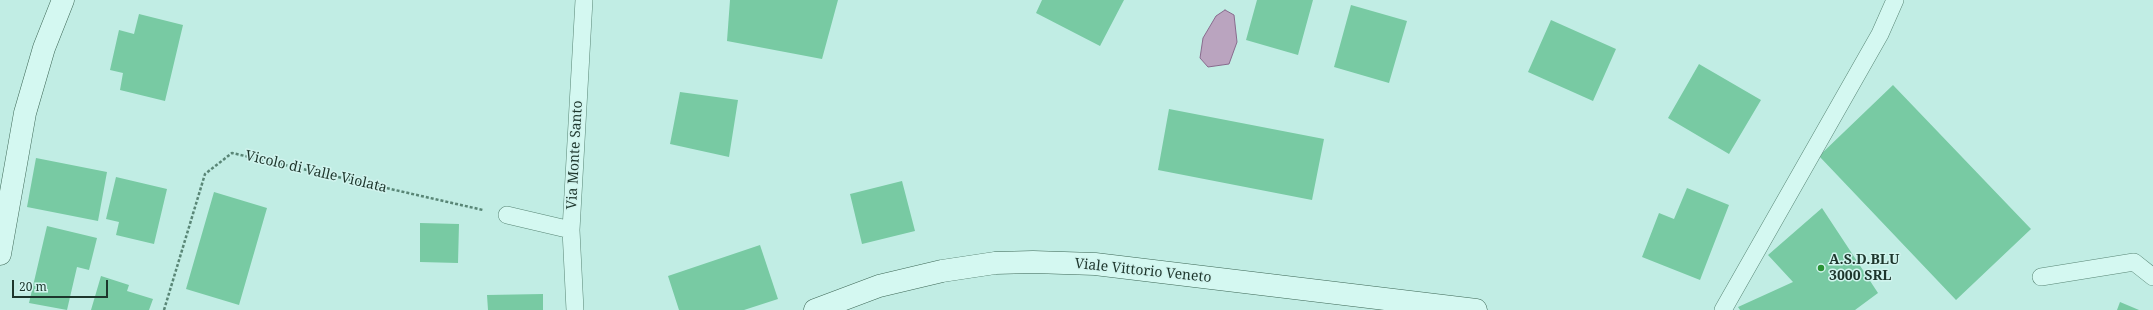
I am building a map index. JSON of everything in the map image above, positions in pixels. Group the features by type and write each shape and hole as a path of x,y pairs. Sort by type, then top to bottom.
{"main road":[{"path":"0,254 25,113 44,48 63,0"},
{"name":"Viale Vittorio Veneto","path":"816,310 879,286 942,271 995,263 1034,262 1095,264 1476,310"}],"lane":[{"name":"Via Monte Santo","path":"575,310 571,230 584,0"},
{"path":"1723,310 1880,34 1895,0"},
{"path":"507,215 571,230"},
{"path":"2042,277 2134,262 2153,277"}],"path":[{"name":"Vicolo di Valle Violata","path":"164,310 205,174 232,153 507,215"}],"shaded area":[{"path":"1225,10 1234,15 1237,42 1229,64 1208,67 1200,58 1203,38 1216,16"}],"building":[{"path":"730,0 838,0 822,59 727,41"},
{"path":"1042,0 1124,0 1100,46 1036,13"},
{"path":"1257,0 1313,0 1298,55 1246,40"},
{"path":"1351,5 1407,21 1389,83 1334,67"},
{"path":"139,14 183,25 165,101 120,90 123,73 110,70 119,30 134,34"},
{"path":"1551,20 1616,49 1593,101 1528,72"},
{"path":"1699,64 1761,100 1729,154 1668,118"},
{"path":"1893,85 2031,229 1956,300 1819,156"},
{"path":"680,92 738,100 729,157 670,144"},
{"path":"1169,109 1324,139 1312,200 1158,170"},
{"path":"36,158 107,172 98,221 27,207"},
{"path":"116,177 167,189 154,244 116,235 119,222 106,219"},
{"path":"902,181 915,231 862,244 850,194"},
{"path":"1687,188 1729,205 1700,280 1642,257 1659,213 1674,219"},
{"path":"214,192 267,208 239,305 186,289"},
{"name":"A.S.D.BLU 3000 SRL","path":"1822,208 1878,293 1855,310 1740,310 1738,307 1793,282 1768,255"},
{"path":"420,223 459,224 458,263 420,262"},
{"path":"47,226 97,238 89,270 77,267 67,310 29,303"},
{"path":"760,245 778,299 744,310 679,310 668,276"},
{"path":"101,276 129,285 127,291 153,299 149,310 91,310"},
{"path":"543,294 543,310 488,310 487,295"},
{"path":"2120,302 2139,310 2117,310"}],"place":[{"name":"A.S.D.BLU 3000 SRL","path":"1821,268"}]}
